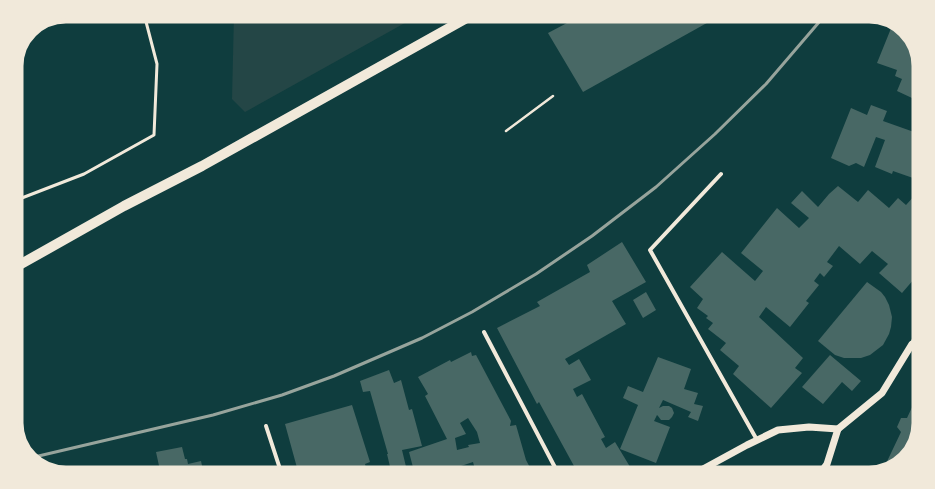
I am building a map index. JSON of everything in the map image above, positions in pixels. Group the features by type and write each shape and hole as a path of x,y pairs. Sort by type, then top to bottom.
{"main road":[{"path":"21,264 124,206 202,166 461,21"}],"street":[{"path":"721,174 650,250 757,440"},
{"path":"484,332 555,468"},
{"path":"824,468 827,464 838,429 882,393 914,339"},
{"path":"266,426 280,468"},
{"path":"705,468 778,430 809,427 838,429"}],"lane":[{"path":"21,198 84,174 154,136 157,64 146,21"}],"path":[{"path":"506,131 553,96"}],"shaded area":[{"path":"234,21 408,21 245,112 232,99"}],"building":[{"path":"571,21 710,21 583,92 548,33"},
{"path":"891,27 903,36 912,51 914,63 914,94 912,98 897,91 902,79 895,76 897,70 877,63"},
{"path":"871,105 887,111 883,121 914,132 913,178 893,171 892,174 875,167 885,140 876,137 864,167 856,163 849,166 831,158 851,108 867,115"},
{"path":"838,186 858,202 868,190 889,208 898,198 906,205 914,196 914,279 902,293 879,273 888,264 872,251 860,264 839,246 827,262 833,266 824,277 820,273 814,281 819,285 806,301 809,303 790,327 766,307 759,317 803,358 795,368 802,373 771,408 733,374 739,366 720,350 726,343 708,329 713,323 706,318 708,316 697,308 703,299 690,287 722,252 755,281 763,271 741,253 777,208 799,228 809,218 791,203 802,191 818,207"},
{"path":"622,242 646,282 612,301 626,324 565,359 569,365 579,359 591,380 573,389 577,397 582,394 605,437 601,439 606,448 615,442 631,468 572,468 574,466 539,402 537,404 497,328 540,306 537,302 590,272 587,265"},
{"path":"867,282 881,292 889,305 892,317 889,334 883,345 870,355 861,358 844,358 835,355 818,341"},
{"path":"646,292 656,310 643,318 633,300"},
{"path":"471,352 472,356 476,355 511,421 510,426 516,425 526,460 530,468 475,468 473,462 461,466 461,468 413,468 409,452 447,439 425,396 428,394 418,377 450,360 451,362","holes":["468,418 477,432 480,443 468,445 469,447 457,450 455,438 466,434 460,423"]},
{"path":"830,355 861,381 852,391 842,382 823,404 802,387"},
{"path":"658,357 691,369 684,389 698,393 694,404 703,406 698,421 688,417 691,412 663,400 659,408 669,406 672,408 674,413 669,420 661,420 657,415 654,421 670,427 656,463 620,449 638,405 623,398 628,386 643,392"},
{"path":"389,370 394,383 401,380 409,410 412,409 422,446 402,450 406,468 390,468 388,454 370,391 363,392 360,381"},
{"path":"914,403 912,438 901,455 885,465 901,432 897,427 901,418 907,418"},
{"path":"352,405 370,462 365,464 366,468 297,468 285,424"},
{"path":"182,447 188,464 201,461 202,468 159,468 156,452"}],"railway":[{"path":"36,457 213,415 282,395 334,376 422,338 472,312 536,274 592,236 656,187 715,134 766,84 820,21"}]}
